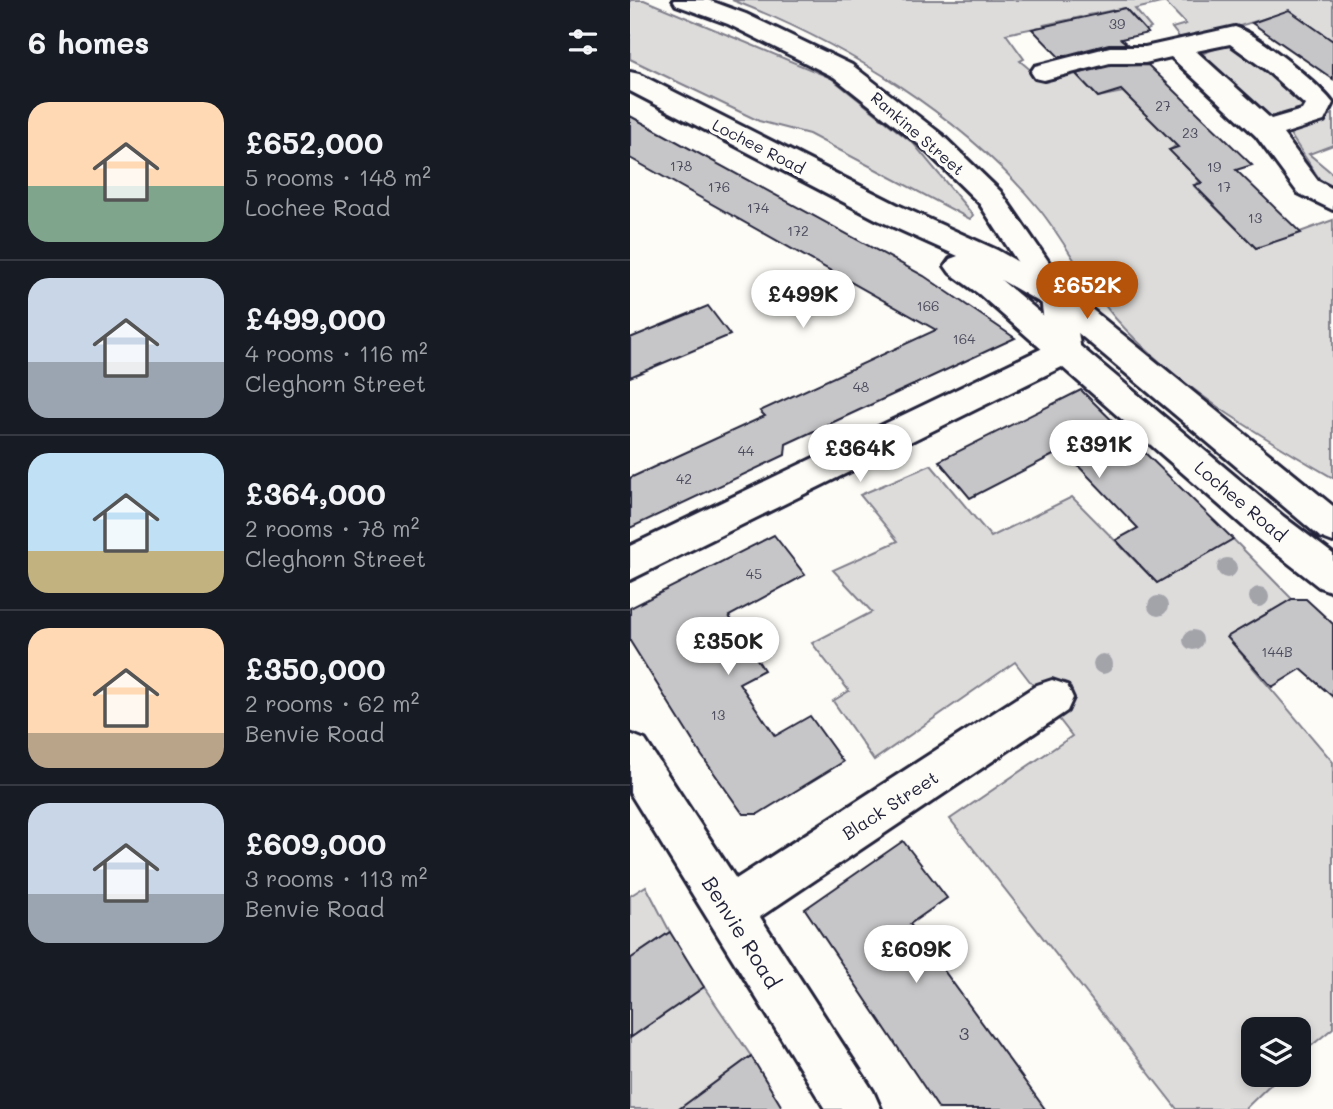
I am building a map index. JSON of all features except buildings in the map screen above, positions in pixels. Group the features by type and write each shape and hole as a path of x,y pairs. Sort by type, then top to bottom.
{"street":[{"name":"Rankine Street","path":"685,0 737,19 843,71 922,133 990,197 1057,298 1064,352"},
{"path":"1044,72 1110,55 1145,55 1235,34 1275,64 1319,103 1314,115 1266,130"},
{"path":"1177,48 1266,130 1308,187 1333,201"},
{"name":"Lochee Road","path":"630,80 889,213 986,257 1057,298 1333,527"},
{"name":"Lochee Road","path":"889,213 990,287 1271,527 1333,576"},
{"path":"630,564 1064,352"},
{"name":"Black Street","path":"728,911 1052,698"},
{"name":"Benvie Road","path":"630,754 855,1109"}],"shaded area":[{"path":"630,0 644,0 831,78 914,144 973,215 970,219 809,134 759,121 630,59"},
{"path":"732,0 1333,0 1333,42 1289,11 1220,32 1217,30 1180,38 1172,28 1186,24 1165,2 1135,9 1151,28 1146,31 1125,8 1089,15 1107,36 1099,37 1081,17 1044,25 1064,49 1039,27 1006,34 1024,59 1020,61 1040,78 1072,70 1098,97 1123,92 1176,145 1170,150 1200,181 1194,186 1256,248 1333,220 1333,478 1218,407 1191,388 1140,344 1106,306 1040,210 975,144 938,114 899,86 817,38"},
{"path":"1228,39 1311,104 1306,112 1278,119 1264,115 1202,62 1201,54 1226,45"},
{"path":"1333,114 1333,145 1309,154 1333,174 1333,187 1320,180 1288,131"},
{"path":"931,465 991,537 1072,497 1157,583 1233,539 1292,599 1227,637 1333,762 1333,1028 1311,1046 1311,1017 1241,1017 1241,1087 1268,1087 1245,1109 1177,1109 950,819 1072,736 1015,662 874,760 833,701 849,691 812,643 872,612 833,570 898,541 860,495"},
{"path":"646,886 670,932 630,959 630,896"},
{"path":"704,987 751,1056 702,1092 711,1109 630,1109 630,1038"}]}
